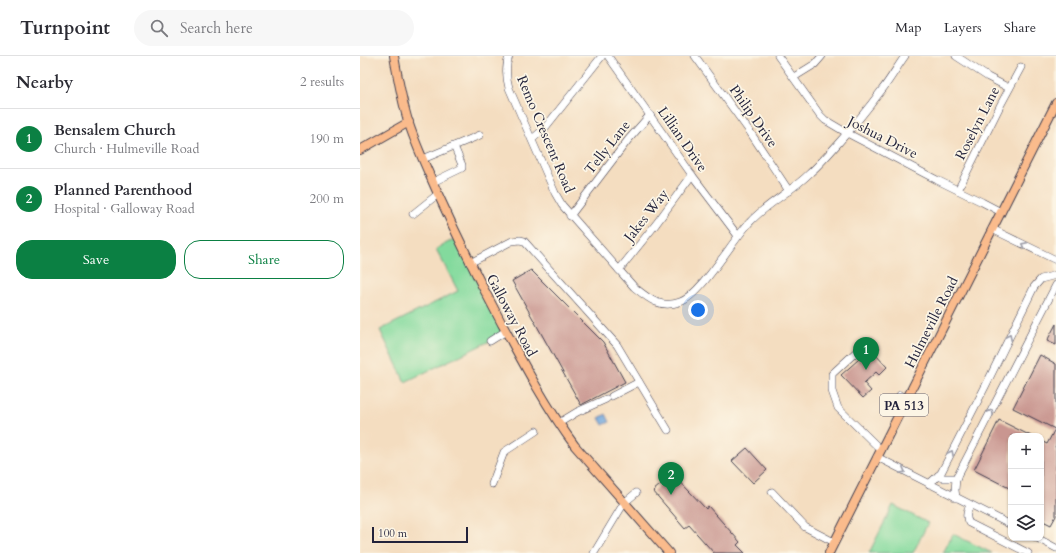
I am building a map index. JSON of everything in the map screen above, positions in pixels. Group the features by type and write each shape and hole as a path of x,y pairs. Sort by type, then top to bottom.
{"main road":[{"name":"Galloway Road","path":"394,56 401,96 423,159 470,263 527,369 574,446 669,553"},
{"name":"Hulmeville Road","path":"829,553 879,454 903,398 1001,212 1056,103"},
{"path":"360,150 409,122"}],"street":[{"name":"Remo Crescent Road","path":"510,56 507,65 507,81 509,88 555,193 562,205 570,216 634,287 659,304 680,302 696,291 750,221 801,182 847,133 869,107 905,56"},
{"path":"532,139 544,129 602,56"},
{"name":"Lillian Drive","path":"608,56 692,175 738,236"},
{"name":"Philip Drive","path":"695,56 746,126 789,191"},
{"name":"Joshua Drive","path":"778,56 825,120 847,133 1001,212"},
{"path":"794,77 815,64 822,56"},
{"path":"956,56 988,78 1009,88"},
{"name":"Roselyn Lane","path":"958,190 1009,88 1021,68"},
{"name":"Telly Lane","path":"570,216 628,140 650,115"},
{"path":"423,159 480,135"},
{"path":"433,182 462,168 454,146"},
{"name":"Jakes Way","path":"619,270 656,224 692,175"},
{"path":"413,214 438,194"},
{"path":"992,229 1056,260"},
{"path":"470,263 512,241 524,241 617,345 668,430"},
{"path":"929,484 941,473 1034,287 1041,279 1056,275"},
{"path":"956,498 955,490 957,478 1056,285"},
{"path":"490,341 506,331"},
{"path":"856,352 832,374 832,391 838,408 879,454 929,484 1008,524"},
{"path":"559,422 639,382"},
{"path":"492,484 504,452 536,431"},
{"path":"938,476 942,478 957,478"},
{"path":"772,492 805,527 834,542"},
{"path":"594,553 624,502 636,493"},
{"path":"970,505 966,516 969,523 1028,553"},
{"path":"1043,541 1056,548"}],"green space":[{"path":"458,237 506,331 490,341 405,382 380,330 458,291 436,249"},
{"path":"893,505 928,523 913,553 869,553"},
{"path":"953,534 992,553 943,553"}],"water":[{"path":"606,414 610,422 603,425 599,418"}],"building":[{"path":"531,270 603,342 625,382 581,405 512,281"},
{"path":"1056,324 1056,345 1047,341"},
{"path":"871,338 880,348 874,353 887,367 879,375 876,372 864,383 871,391 863,398 841,375 867,352 862,346"},
{"path":"1040,355 1056,364 1056,516 1051,525 1044,522 1044,442 1047,444 1055,429 1013,408"},
{"path":"999,420 1025,433 1008,433 1008,487 974,470"},
{"path":"747,448 767,470 753,483 732,461"},
{"path":"673,474 706,509 708,506 740,542 737,545 745,553 714,553 689,525 685,528 653,491"}],"place":[{"name":"Bensalem Church","path":"866,370"},
{"name":"Planned Parenthood","path":"671,495"}]}
